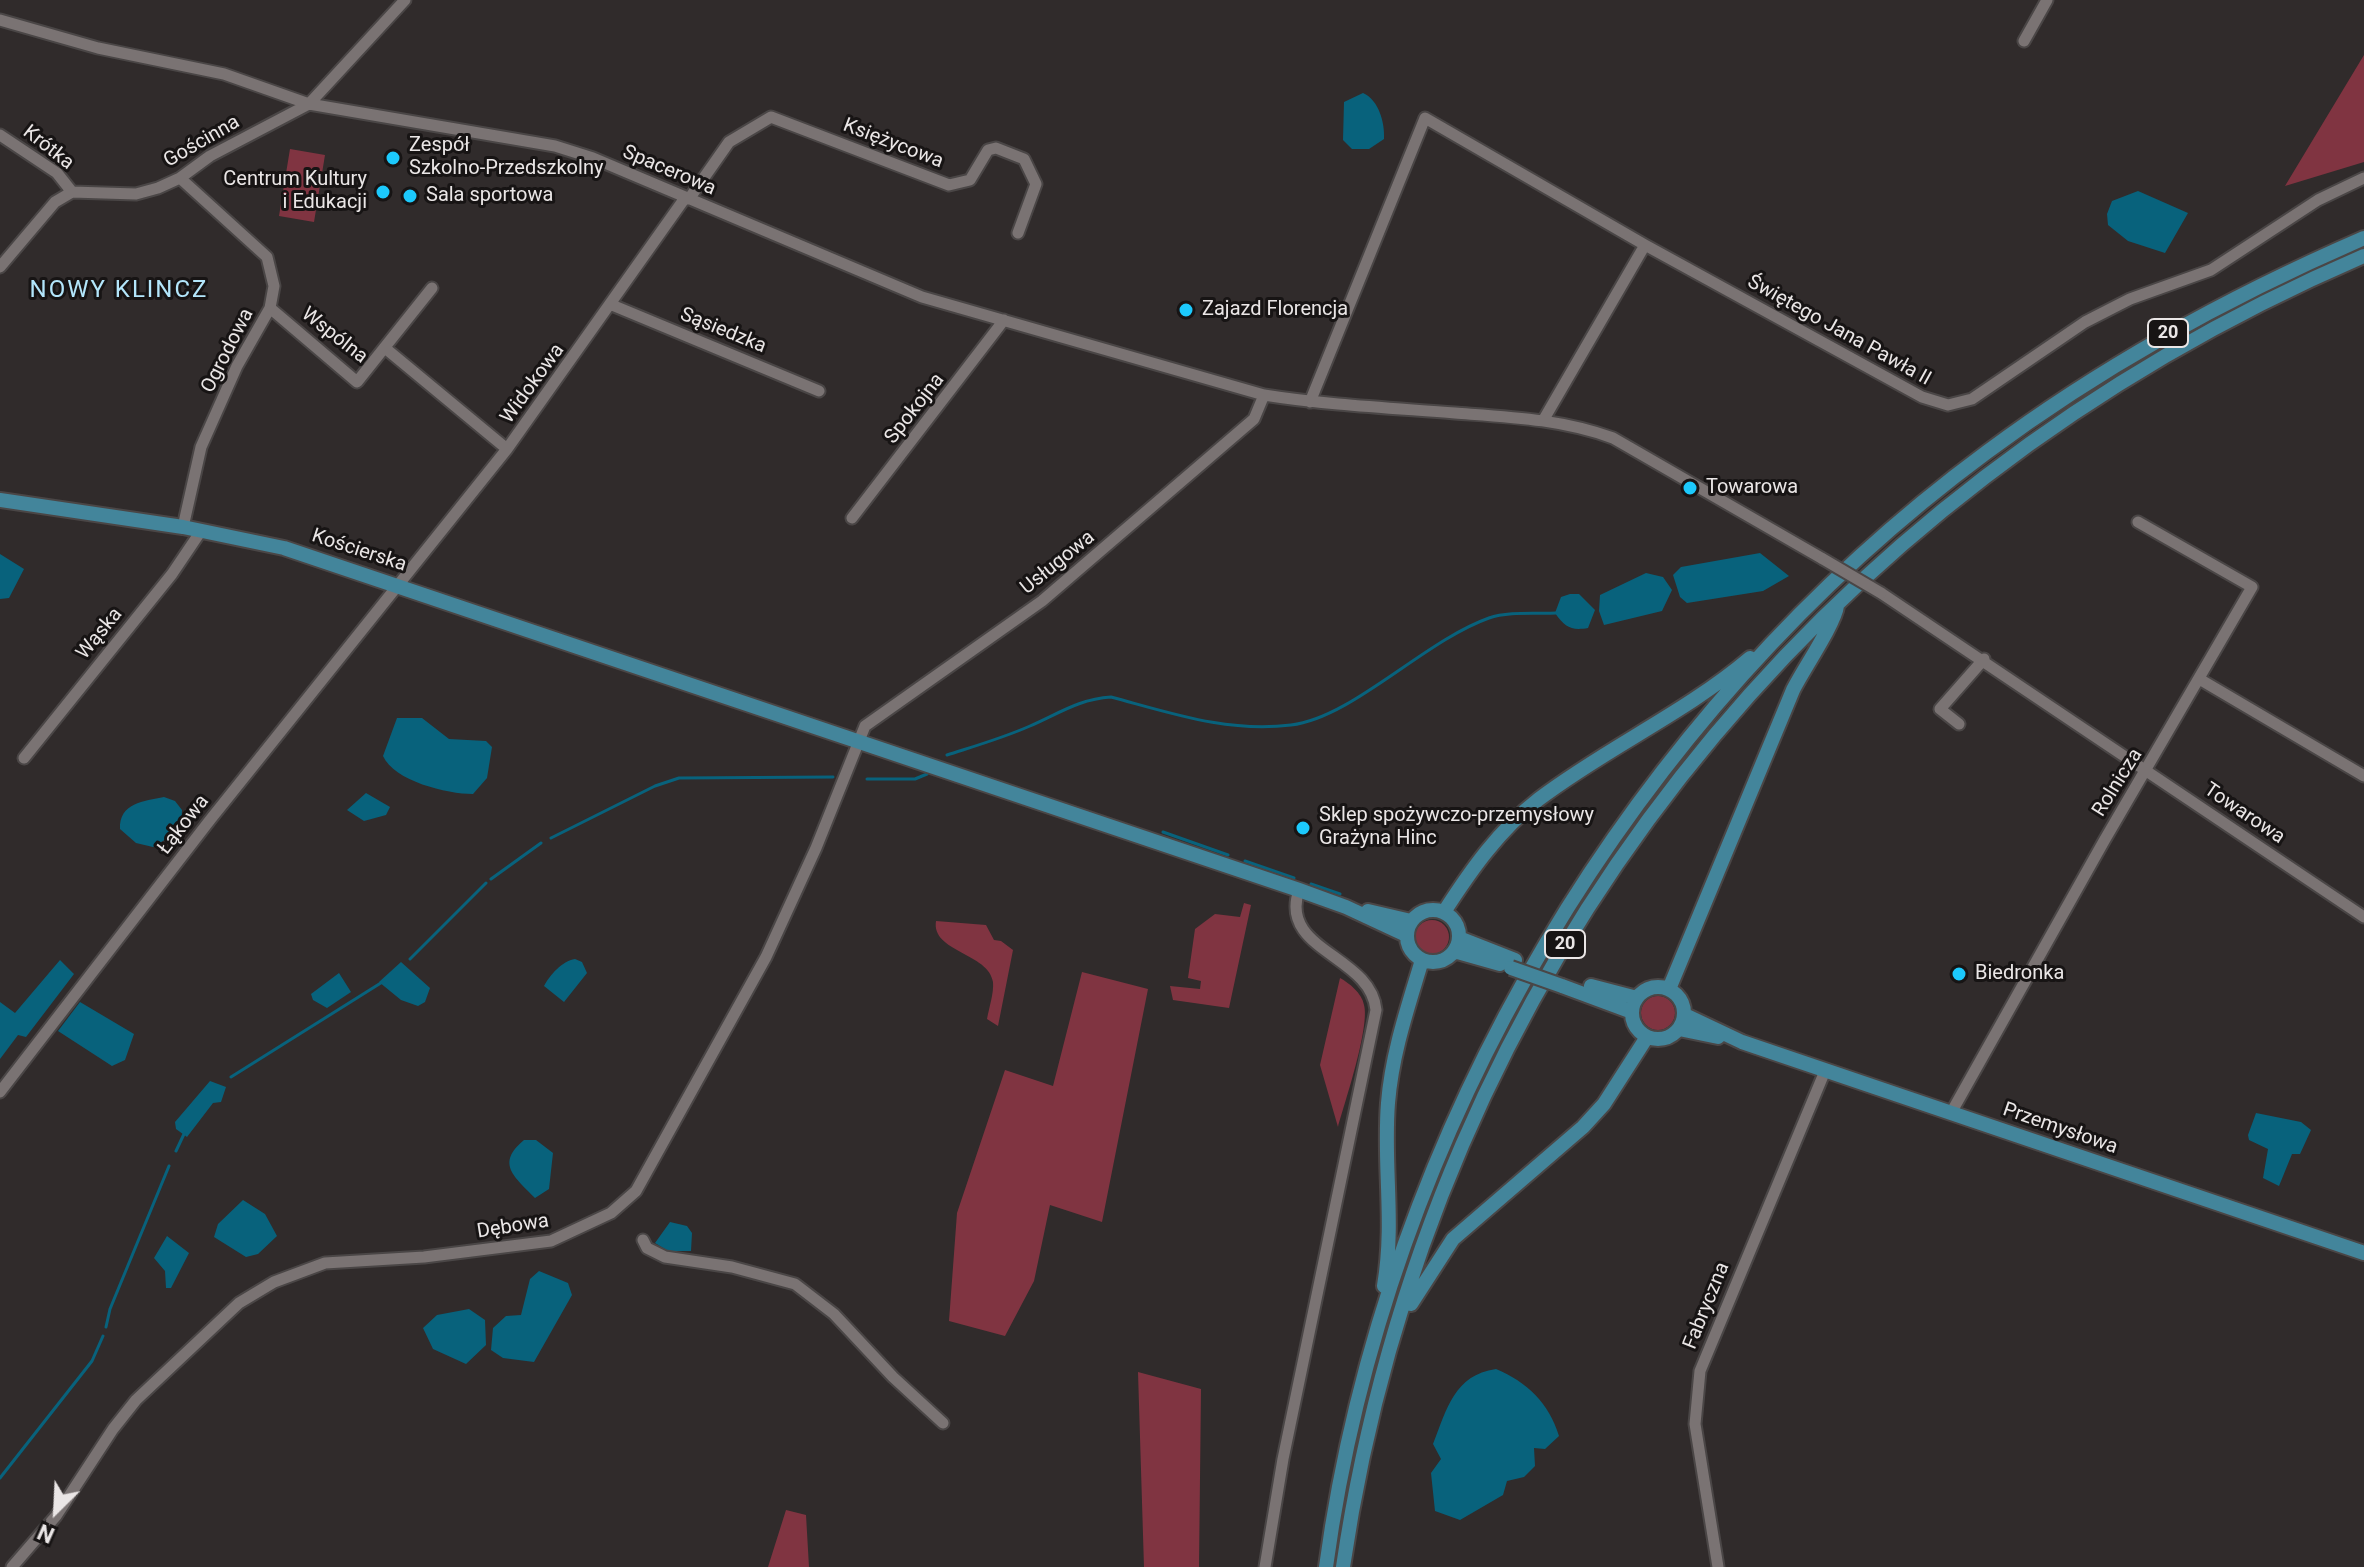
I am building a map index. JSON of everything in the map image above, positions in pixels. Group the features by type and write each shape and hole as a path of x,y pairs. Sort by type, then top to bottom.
{"main road":[{"name":"20","path":"1326,1567 1345,1463 1375,1344 1430,1180 1483,1061 1529,974 1625,822 1714,709 1767,649 1894,527 1986,452 2049,408 2191,321 2364,238"},
{"name":"20","path":"1343,1567 1367,1440 1392,1344 1420,1255 1476,1115 1520,1025 1567,941 1638,832 1718,728 1837,604 1936,514 2058,421 2199,335 2364,256"},
{"name":"Kościerska","path":"0,500 183,527 284,548 1299,890"},
{"path":"1669,989 1793,690 1810,655 1836,616 1837,604"},
{"path":"1444,912 1486,851 1540,799 1715,685 1754,654 1767,649"},
{"path":"1299,890 1408,928"},
{"path":"1422,911 1444,912 1456,923 1457,945 1443,960 1422,960 1410,950 1408,928 1422,911"},
{"path":"1457,945 1634,1005"},
{"path":"1375,1344 1391,1235 1390,1081 1395,1050 1422,960"},
{"path":"1648,989 1669,989 1682,1002 1685,1015 1679,1029 1661,1040 1647,1037 1636,1027 1634,1005 1648,989"},
{"name":"Przemysłowa","path":"1685,1015 1742,1042 2364,1253"},
{"name":"Przemysłowa","path":"1679,1029 1742,1042"},
{"path":"1392,1344 1419,1288 1453,1239 1583,1127 1604,1104 1647,1037"}],"street":[{"name":"Gościnna","path":"72,192 136,194 180,178 210,156 309,104 405,0"},
{"path":"2024,41 2047,0"},
{"name":"Spacerowa","path":"0,20 98,48 224,74 309,104 555,146 593,158 922,297 1264,395"},
{"name":"Księżycowa","path":"687,199 729,142 771,117 949,185 970,180 988,150 996,148 1024,159 1036,184 1018,233"},
{"name":"Świętego Jana Pawła II","path":"1310,402 1425,118 1645,245 1922,397 1948,405 1981,394 2098,315 2211,270 2318,200 2364,178"},
{"name":"Krótka","path":"0,135 57,173 72,192"},
{"name":"Ogrodowa","path":"180,178 267,257 274,286 270,308 237,366 201,447 183,527"},
{"path":"0,267 55,202 72,192"},
{"name":"Widokowa","path":"401,586 507,449 687,199"},
{"path":"1544,419 1645,245"},
{"name":"Wspólna","path":"270,308 357,382 432,288"},
{"name":"Sąsiedzka","path":"612,305 819,391"},
{"name":"Spokojna","path":"852,518 1004,320"},
{"path":"385,348 507,449"},
{"name":"Towarowa","path":"1264,395 1310,402 1544,419 1613,438 1881,593 1984,659 2364,917"},
{"name":"Usługowa","path":"861,742 865,726 1042,601 1089,563 1254,419 1264,395"},
{"name":"Rolnicza","path":"1951,1113 2252,587 2138,522"},
{"name":"Wąska","path":"24,758 172,574 201,531"},
{"name":"Łąkowa","path":"0,1092 210,820 401,586"},
{"path":"1959,724 1940,709 1984,659"},
{"path":"2201,680 2364,776"},
{"name":"Dębowa","path":"12,1567 56,1516 113,1429 136,1400 239,1303 274,1282 325,1263 424,1257 551,1241 611,1213 636,1191 766,957 861,742"},
{"path":"1265,1567 1283,1459 1376,1010 1375,997 1365,979 1301,930 1294,908 1299,890"},
{"name":"Fabryczna","path":"1718,1567 1713,1556 1695,1424 1700,1371 1825,1071"},
{"path":"643,1240 647,1248 665,1257 721,1265 795,1284 834,1314 893,1377 943,1423"}],"shaded area":[{"path":"2364,55 2364,162 2285,186"},
{"path":"290,149 325,155 314,222 279,216"},
{"path":"1244,903 1251,905 1229,1008 1173,1000 1170,986 1200,989 1201,981 1188,978 1195,929 1215,914 1240,917"},
{"path":"1432,920 1444,925 1449,937 1444,949 1432,954 1420,949 1415,937 1420,925"},
{"path":"936,921 986,925 994,940 1013,950 998,1026 987,1019 993,986 989,972 942,940"},
{"path":"1082,972 1148,989 1102,1222 1050,1205 1034,1281 1005,1336 949,1321 957,1213 1005,1070 1053,1086"},
{"path":"1340,978 1361,996 1365,1016 1356,1065 1338,1127 1320,1065"},
{"path":"1658,996 1670,1001 1675,1013 1670,1025 1658,1030 1646,1025 1641,1013 1646,1001"},
{"path":"1138,1372 1201,1389 1199,1567 1144,1567"},
{"path":"786,1510 806,1515 809,1567 768,1567"}],"water":[{"path":"1363,93 1369,96 1380,113 1384,139 1369,149 1352,149 1343,140 1344,102"},
{"path":"2138,191 2188,213 2165,253 2128,241 2108,225 2107,214 2112,201"},
{"path":"1760,553 1789,576 1763,591 1687,603 1680,597 1673,575 1681,567"},
{"path":"0,554 24,569 9,598 0,599"},
{"path":"1646,573 1663,577 1672,590 1662,611 1604,625 1599,611 1600,595"},
{"path":"1579,594 1595,610 1588,628 1569,627 1555,613 1561,597"},
{"path":"397,718 422,718 449,739 486,741 492,747 487,778 473,794 436,789 398,772 383,756"},
{"path":"366,793 390,807 386,815 364,821 347,810"},
{"path":"164,797 175,801 182,810 181,830 153,847 136,843 120,829 121,820 128,809 141,802"},
{"path":"575,959 582,962 587,973 564,1002 544,986 557,969"},
{"path":"60,960 74,974 26,1037 18,1035 0,1059 0,1002 15,1013"},
{"path":"401,962 430,988 425,1002 418,1006 401,1000 379,982"},
{"path":"339,973 351,992 327,1008 313,1000 311,994"},
{"path":"80,1002 134,1034 125,1060 112,1066 58,1031"},
{"path":"210,1081 226,1087 221,1102 213,1103 187,1137 176,1129 175,1122"},
{"path":"2256,1113 2301,1122 2311,1130 2300,1154 2292,1154 2279,1186 2263,1178 2268,1149 2249,1140"},
{"path":"524,1140 536,1140 553,1153 549,1189 535,1198 515,1177 509,1163 515,1149"},
{"path":"243,1200 265,1214 277,1236 258,1254 246,1257 214,1237 218,1224"},
{"path":"670,1222 687,1226 692,1233 691,1251 668,1251 655,1243"},
{"path":"167,1236 189,1253 171,1288 166,1288 165,1271 154,1258"},
{"path":"539,1271 568,1283 572,1295 534,1362 503,1358 491,1350 493,1328 506,1316 521,1315 530,1279"},
{"path":"469,1309 485,1320 486,1345 466,1364 433,1349 423,1328 437,1315"},
{"path":"1496,1369 1518,1380 1535,1395 1549,1413 1559,1436 1545,1449 1534,1448 1535,1466 1524,1477 1507,1481 1503,1495 1460,1520 1435,1511 1431,1473 1441,1459 1433,1444 1448,1406 1461,1386 1470,1378"}],"waterway":[{"path":"947,755 1010,734 1099,698 1111,697 1222,724 1291,725 1339,709 1439,643 1489,618 1556,613"},
{"path":"867,779 915,779 927,774"},
{"path":"551,838 655,786 679,778 833,777"},
{"path":"1163,832 1228,855"},
{"path":"491,879 541,843"},
{"path":"1245,861 1294,878"},
{"path":"410,959 486,883"},
{"path":"1311,884 1340,894"},
{"path":"231,1077 384,981"},
{"path":"176,1151 184,1134"},
{"path":"106,1327 110,1309 169,1166"},
{"path":"0,1478 92,1361 103,1336"}],"place":[{"name":"Zespół Szkolno-Przedszkolny","path":"393,158"},
{"name":"Centrum Kultury i Edukacji","path":"383,192"},
{"name":"Sala sportowa","path":"410,196"},
{"name":"Zajazd Florencja","path":"1186,310"},
{"name":"Towarowa","path":"1690,488"},
{"name":"Sklep spożywczo-przemysłowy Grażyna Hinc","path":"1303,828"},
{"name":"Biedronka","path":"1959,974"}],"district":[{"name":"NOWY KLINCZ","path":"119,291"}]}
